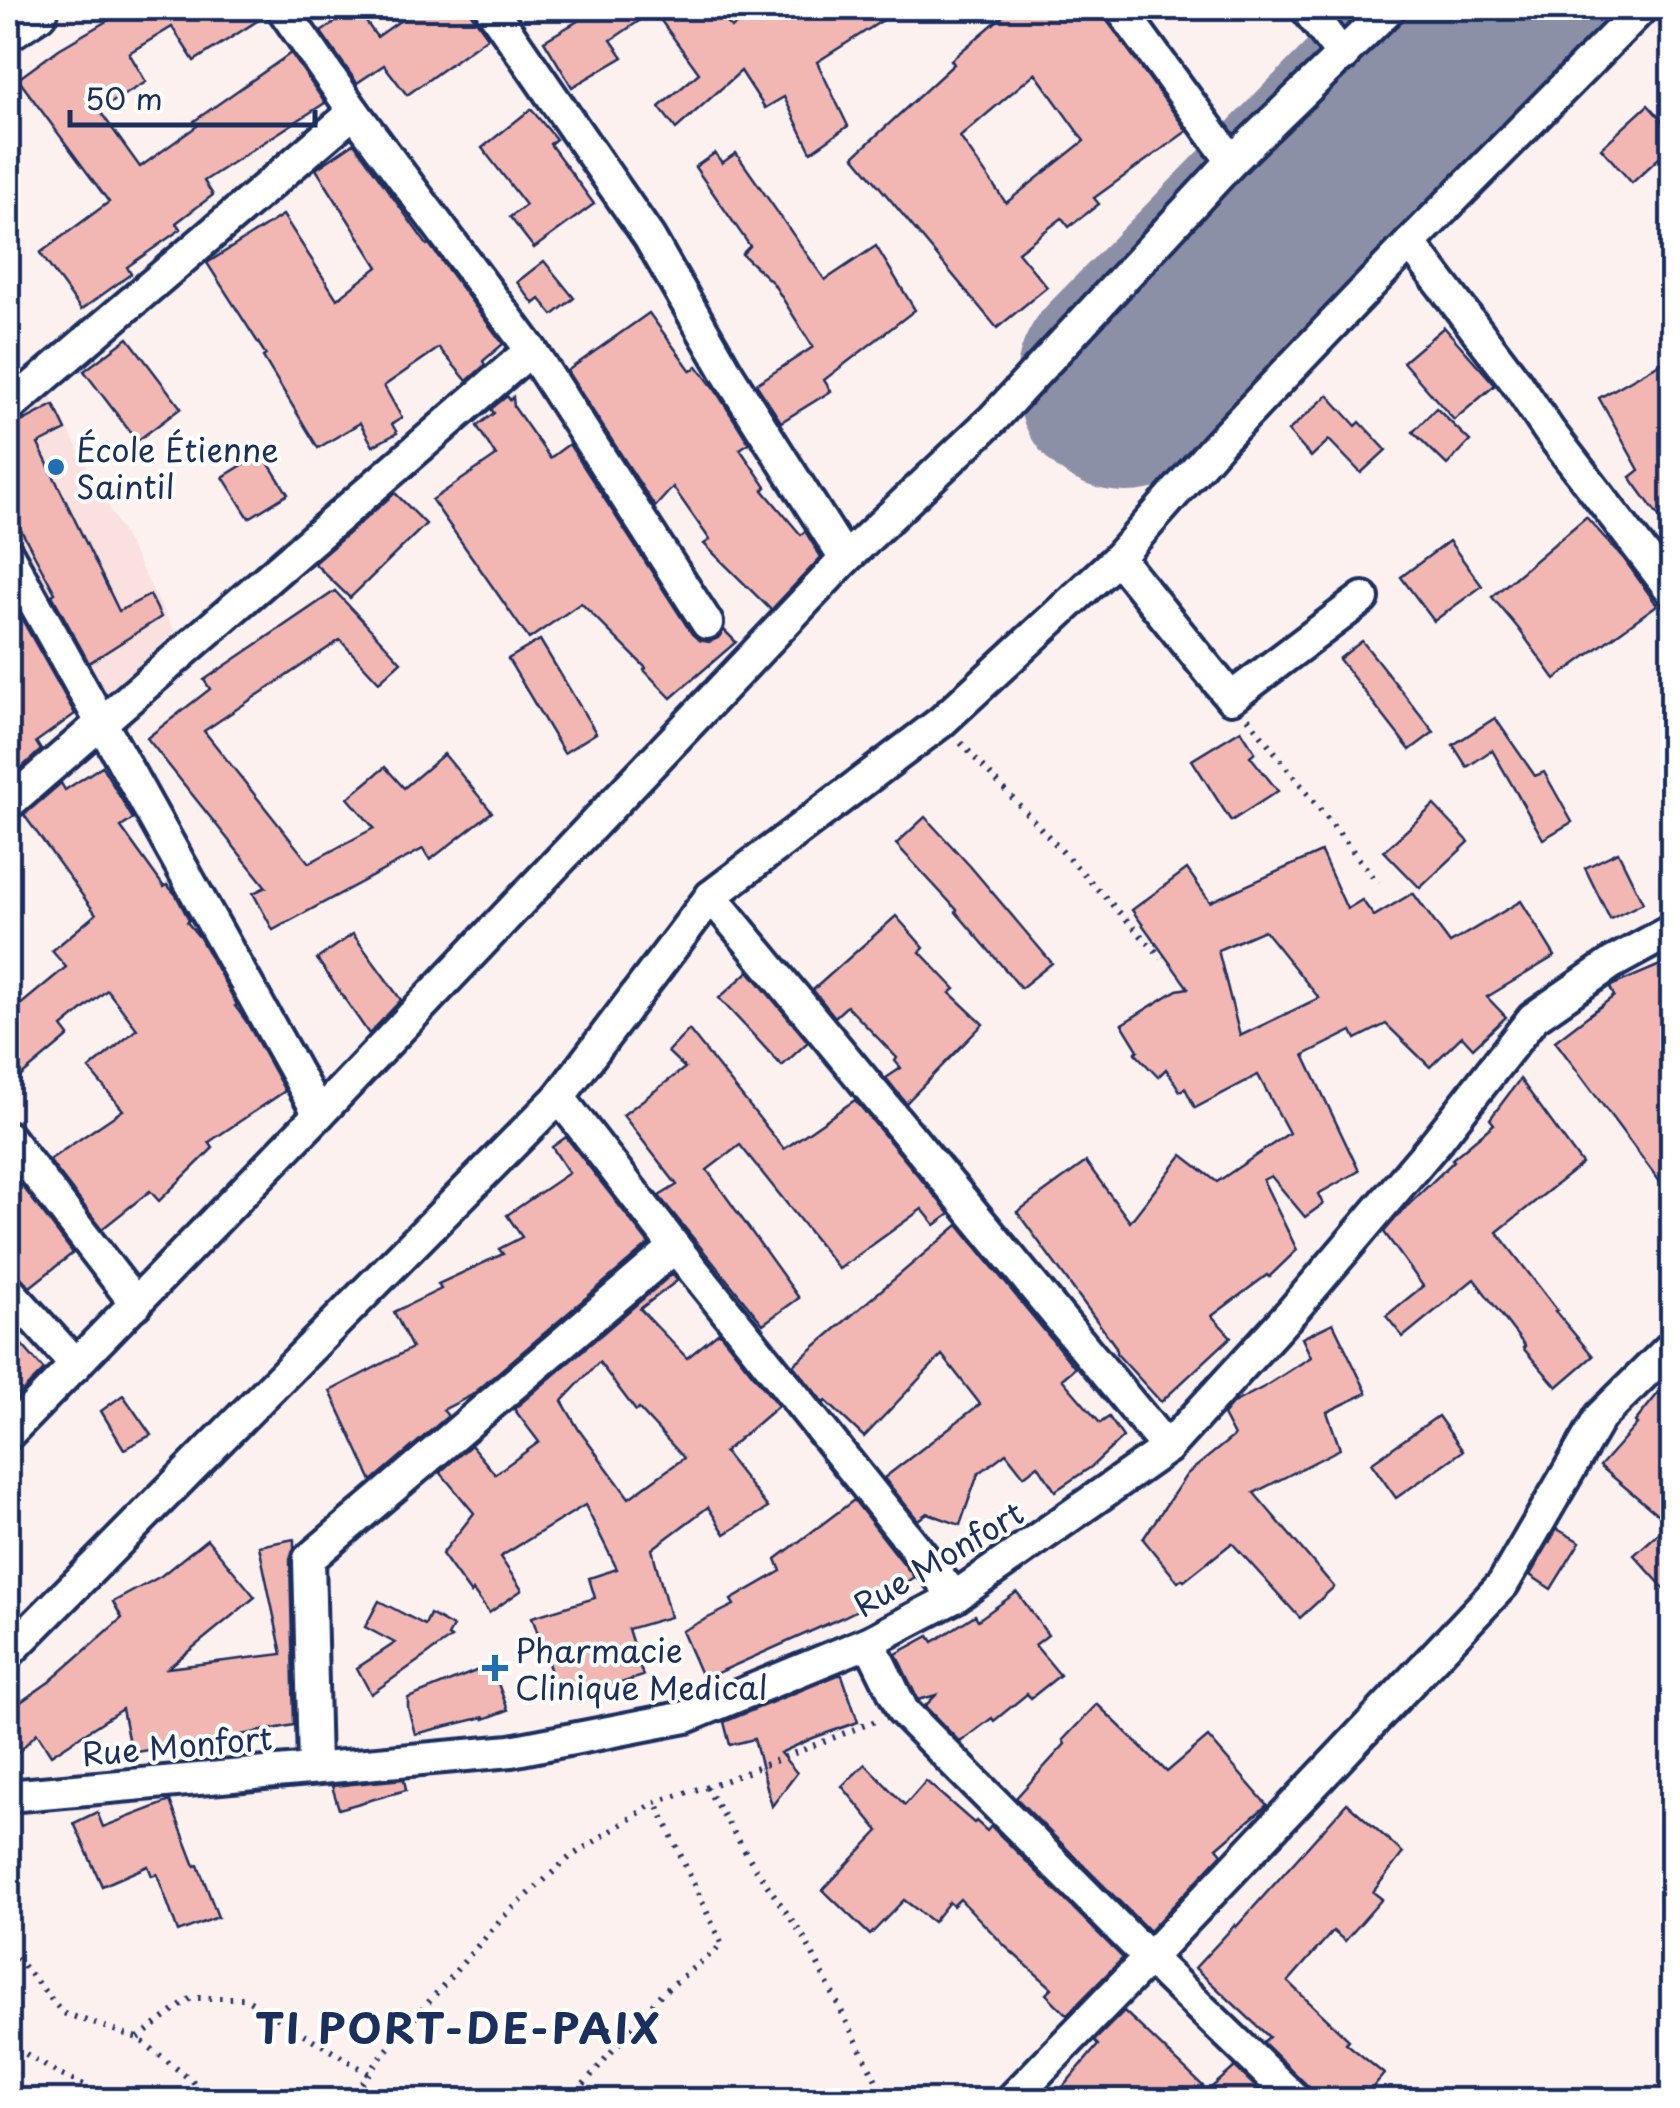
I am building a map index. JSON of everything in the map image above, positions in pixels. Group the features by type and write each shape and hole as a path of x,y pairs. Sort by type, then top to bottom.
{"main road":[{"path":"8,25 34,8"}],"street":[{"path":"282,8 354,112 532,350 707,623"},
{"path":"491,8 648,237 845,559"},
{"path":"1120,8 1232,161"},
{"path":"1306,8 1343,56"},
{"path":"8,1434 319,1114 845,559 994,419 1232,161 1390,8"},
{"path":"8,1653 559,1097 711,896 941,722 1118,558 1218,444 1642,8"},
{"path":"8,408 354,112"},
{"path":"1410,243 1672,591"},
{"path":"8,804 532,350"},
{"path":"8,555 319,1114"},
{"path":"1118,558 1231,698 1363,598"},
{"path":"711,896 1168,1448"},
{"name":"Rue Monfort","path":"8,1796 511,1751 686,1717 868,1642 954,1597 1168,1448 1436,1142 1532,1018 1612,963 1672,930"},
{"path":"559,1097 954,1597"},
{"path":"8,1138 136,1304"},
{"path":"314,1767 309,1559 675,1247"},
{"path":"8,1290 76,1365"},
{"path":"1011,2100 1502,1584 1600,1417 1672,1346"},
{"path":"868,1642 903,1711 1296,2100"}],"path":[{"path":"1231,698 1378,883"},
{"path":"941,722 1162,958"},
{"path":"348,2100 502,1918 570,1856 656,1802 724,1782 903,1711"},
{"path":"706,1786 756,1870 805,1939 886,2100"},
{"path":"570,2100 661,1994 722,1946 656,1802"},
{"path":"8,1951 63,2014 138,2038 200,2087 207,2100"},
{"path":"138,2038 191,1998 244,1998 368,2073"},
{"path":"8,2043 84,2085 89,2100"}],"shaded area":[{"path":"1356,8 1617,8 1409,221 1165,461 1050,320"},
{"path":"48,392 175,632 103,697 8,532 8,423"}],"building":[{"path":"129,8 264,8 265,16 194,61 172,27 129,53 146,82 99,110 140,167 197,126 194,121 291,53 325,103 204,181 213,195 176,223 181,229 127,267 131,274 81,310 40,253 109,202 18,79 59,49"},
{"path":"356,8 377,37 418,8 467,8 488,37 407,95 384,65 357,83 321,32"},
{"path":"600,8 717,8 731,28 763,8 902,8 817,62 848,126 811,152 784,97 765,108 741,71 676,129 659,107 699,73 654,11 611,40 623,57 572,87 544,41"},
{"path":"1012,8 1098,8 1187,131 1094,198 1099,204 1069,227 1062,218 1018,252 1047,287 997,328 854,156 954,64 951,60","holes":["1035,73 1084,141 1006,203 960,137"]},
{"path":"1648,105 1672,132 1672,146 1632,183 1601,148"},
{"path":"531,109 556,139 550,144 594,204 534,248 510,217 526,205 482,148"},
{"path":"354,143 503,344 467,381 439,348 384,386 402,418 392,424 397,433 373,446 360,423 318,448 263,357 266,355 207,263 283,215 337,299 378,267 316,169"},
{"path":"715,153 722,163 736,153 825,280 876,246 915,310 824,380 831,391 781,422 756,384 813,347 773,283 742,254 750,246 695,167"},
{"path":"544,261 574,298 553,315 540,299 534,304 517,282"},
{"path":"649,313 691,371 697,366 716,391 749,443 740,449 766,487 763,490 801,535 805,531 821,557 771,610 704,544 710,540 673,487 655,507 567,371"},
{"path":"1444,327 1495,385 1454,420 1403,362"},
{"path":"128,338 181,408 137,441 84,371"},
{"path":"1672,357 1672,535 1630,477 1639,470 1599,398"},
{"path":"1328,395 1356,426 1360,422 1386,450 1361,473 1329,440 1311,457 1288,431"},
{"path":"507,396 510,400 513,397 514,407 550,458 569,444 692,634 709,642 724,630 736,642 671,698 581,603 529,639 432,500 496,456 477,426"},
{"path":"54,405 66,430 38,444 119,611 150,595 161,617 89,663 8,506 8,429"},
{"path":"1436,408 1470,441 1447,465 1413,432"},
{"path":"262,453 288,494 249,518 223,477"},
{"path":"395,493 426,524 350,598 314,563"},
{"path":"1586,517 1624,559 1657,605 1555,679 1492,597"},
{"path":"1449,541 1482,586 1434,621 1401,577"},
{"path":"335,591 401,662 379,682 340,640 204,731 309,863 374,828 348,798 385,767 404,788 444,754 492,812 430,860 423,849 273,930 253,893 266,887 147,738 210,689 204,680"},
{"path":"20,616 75,714 36,742 41,750 8,780 8,624"},
{"path":"540,640 596,733 564,753 508,659"},
{"path":"1362,641 1434,732 1410,750 1339,659"},
{"path":"1495,718 1535,776 1544,772 1572,822 1543,839 1492,750 1467,767 1453,745"},
{"path":"1241,730 1255,752 1250,756 1278,791 1231,821 1192,760"},
{"path":"102,766 133,819 121,827 164,887 167,885 176,895 187,922 200,938 285,1091 209,1142 213,1148 159,1201 150,1191 102,1229 49,1160 123,1110 89,1069 137,1029 107,990 62,1027 69,1036 8,1087 8,1015 66,967 52,951 96,914 24,815 61,783 65,790"},
{"path":"1434,805 1469,842 1420,888 1384,851"},
{"path":"925,817 1052,963 1021,988 896,844"},
{"path":"1321,852 1347,909 1362,900 1374,916 1413,893 1450,943 1521,901 1555,956 1487,997 1506,1017 1473,1048 1462,1036 1430,1067 1386,1024 1356,1039 1352,1031 1304,1055 1359,1171 1318,1194 1323,1204 1305,1217 1271,1176 1263,1180 1297,1250 1269,1277 1212,1316 1231,1337 1161,1402 1116,1353 1116,1347 1017,1212 1086,1162 1130,1222 1182,1155 1217,1182 1289,1133 1258,1075 1195,1108 1185,1088 1180,1091 1166,1069 1158,1077 1135,1053 1138,1050 1122,1024 1177,990 1188,988 1132,910 1187,869 1210,902","holes":["1264,930 1319,998 1240,1036 1218,950"]},
{"path":"1618,852 1643,903 1610,919 1585,868"},
{"path":"896,916 924,948 920,952 955,989 950,993 983,1024 906,1103 886,1078 901,1068 897,1058 847,1006 835,1017 813,990"},
{"path":"353,934 401,1000 369,1034 317,959"},
{"path":"1672,960 1672,1198 1555,1041 1614,996 1610,987"},
{"path":"749,971 808,1042 782,1066 719,998"},
{"path":"689,1030 784,1149 855,1100 950,1214 935,1225 922,1209 839,1269 740,1145 707,1170 799,1298 763,1324 659,1196 677,1185 623,1115 685,1068 668,1052"},
{"path":"1520,1079 1582,1164 1497,1232 1593,1356 1557,1387 1523,1348 1474,1279 1403,1337 1386,1316 1423,1286 1384,1232 1452,1159 1494,1124 1490,1119"},
{"path":"566,1137 649,1244 472,1395 443,1410 448,1416 372,1481 330,1391 412,1348 394,1312 441,1289 438,1284 503,1254 499,1249 522,1237 507,1215 569,1173 552,1147"},
{"path":"8,1167 73,1253 30,1287 21,1277 8,1272"},
{"path":"958,1225 1075,1368 1062,1379 1100,1423 1109,1417 1123,1437 1091,1467 1055,1491 1038,1465 1024,1476 1006,1453 978,1474 960,1525 927,1513 918,1520 884,1478 980,1404 942,1355 864,1437 824,1403 793,1365"},
{"path":"672,1274 678,1280 640,1309 687,1358 719,1332 778,1406 724,1452 768,1508 725,1534 708,1507 652,1549 670,1617 628,1629 643,1676 560,1698 532,1617 595,1598 589,1578 617,1569 585,1505 500,1557 522,1590 489,1613 442,1554 474,1513 440,1472 471,1445 495,1474 539,1442 514,1409","holes":["599,1362 636,1411 639,1409 684,1458 629,1498 562,1401"]},
{"path":"1333,1323 1367,1393 1327,1412 1340,1449 1254,1493 1334,1587 1300,1618 1232,1543 1178,1582 1143,1539 1187,1474 1234,1436 1223,1415 1233,1403 1311,1357 1302,1338"},
{"path":"8,1329 44,1370 8,1406"},
{"path":"1672,1376 1672,1597 1634,1555 1669,1524 1600,1466"},
{"path":"123,1395 151,1435 124,1449 101,1411"},
{"path":"1438,1416 1463,1451 1396,1498 1371,1463"},
{"path":"854,1500 914,1577 843,1617 702,1677 682,1631 734,1605 731,1600 781,1571 776,1559"},
{"path":"1557,1529 1580,1542 1551,1589 1530,1575"},
{"path":"207,1539 255,1597 168,1668 282,1654 259,1546 294,1539 290,1559 294,1725 131,1753 122,1709 51,1755 37,1733 8,1763 8,1711 49,1682 122,1618 113,1602 161,1576"},
{"path":"1017,1592 1048,1635 1035,1645 1060,1675 960,1742 925,1706 936,1695 918,1700 896,1654 929,1636 933,1642 975,1615 978,1620"},
{"path":"379,1601 425,1625 430,1614 453,1627 448,1636 451,1638 371,1694 357,1668 395,1643 365,1627"},
{"path":"491,1665 508,1710 415,1734 408,1698"},
{"path":"842,1675 858,1722 780,1753 797,1773 772,1806 754,1739 730,1745 724,1722"},
{"path":"1097,1704 1167,1772 1208,1737 1267,1805 1217,1848 1222,1854 1149,1931 1016,1798"},
{"path":"865,1764 905,1805 926,1781 974,1823 987,1831 991,1826 1123,1958 1067,2015 1046,1994 1052,1988 960,1899 953,1906 949,1902 933,1922 904,1900 870,1935 823,1890 879,1831 842,1786"},
{"path":"404,1779 406,1790 339,1809 332,1786"},
{"path":"170,1801 218,1917 178,1932 157,1874 152,1876 148,1866 102,1886 74,1823 97,1812 103,1827"},
{"path":"1347,1803 1403,1853 1373,1892 1382,1899 1345,1941 1333,1931 1288,1982 1349,2040 1346,2043 1384,2074 1362,2100 1322,2100 1263,2042 1269,2037 1195,1968"},
{"path":"1124,2011 1203,2086 1183,2100 1052,2100 1098,2045 1094,2041"},
{"path":"1235,2067 1263,2094 1256,2100 1197,2100"}],"runway":[{"path":"1126,382 1494,8"}],"place":[{"name":"École Étienne Saintil","path":"56,467"},
{"name":"Pharmacie Clinique Medical","path":"495,1668"}],"district":[{"name":"TI PORT-DE-PAIX","path":"458,2026"}]}
